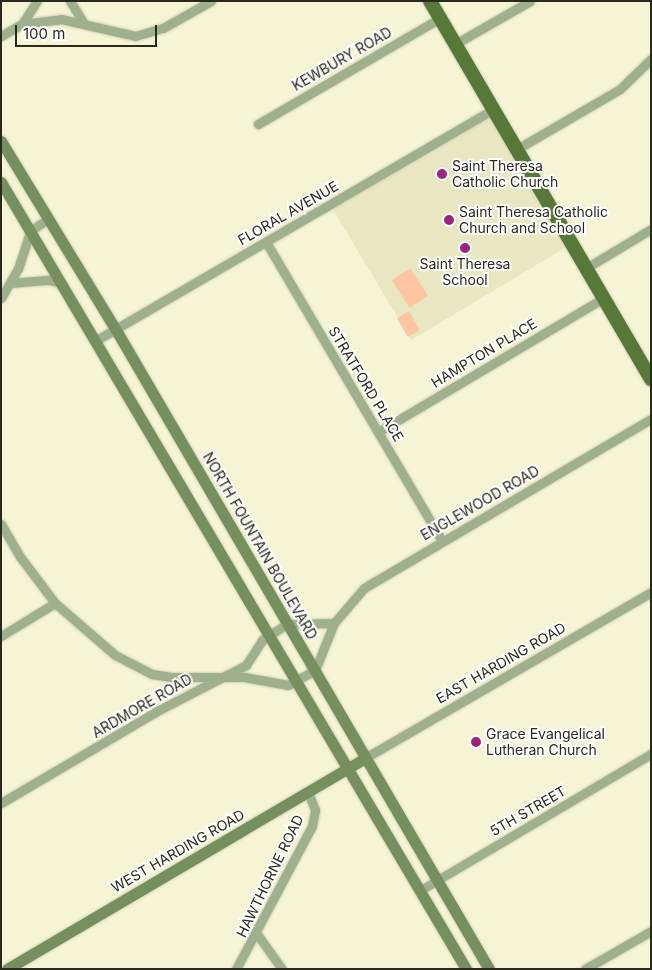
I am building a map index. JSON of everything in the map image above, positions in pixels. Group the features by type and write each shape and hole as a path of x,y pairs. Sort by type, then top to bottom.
{"main road":[{"path":"430,1 651,379"}],"street":[{"path":"22,24 37,1"},
{"path":"70,1 84,23"},
{"path":"1,36 22,24 61,19 135,36 163,28 211,1"},
{"path":"455,44 530,1"},
{"name":"KEWBURY ROAD","path":"258,124 440,18"},
{"path":"517,150 620,89 651,59"},
{"name":"FLORAL AVENUE","path":"96,341 494,109"},
{"name":"NORTH FOUNTAIN BOULEVARD","path":"1,141 116,330 489,969"},
{"path":"1,182 96,341 294,682 466,969"},
{"path":"1,298 11,283 30,231 48,219"},
{"path":"586,268 651,228"},
{"name":"STRATFORD PLACE","path":"266,242 442,541"},
{"path":"11,283 50,280 61,283"},
{"name":"HAMPTON PLACE","path":"378,432 604,298"},
{"name":"ENGLEWOOD ROAD","path":"316,670 334,623 364,588 651,419"},
{"path":"1,524 21,558 55,603 97,643 152,674 194,680 220,678 267,679 288,685 316,670"},
{"name":"EAST HARDING ROAD","path":"365,758 651,592"},
{"path":"1,636 55,603"},
{"path":"287,624 334,623"},
{"name":"ARDMORE ROAD","path":"1,803 159,710 246,665 267,635 287,624"},
{"name":"5TH STREET","path":"419,890 651,754"},
{"name":"WEST HARDING ROAD","path":"7,969 365,758"},
{"name":"HAWTHORNE ROAD","path":"236,969 257,934 312,826 315,810 308,792"},
{"path":"585,969 651,931"},
{"path":"257,934 282,969"}],"shaded area":[{"name":"Saint Theresa Catholic Church and School","path":"493,109 573,243 411,340 331,206"},
{"path":"410,268 428,296 410,308 392,280"},
{"path":"409,311 420,330 408,337 397,318"}],"place":[{"name":"Saint Theresa Catholic Church","path":"442,174"},
{"name":"Saint Theresa Catholic Church and School","path":"449,220"},
{"name":"Saint Theresa School","path":"465,248"},
{"name":"Grace Evangelical Lutheran Church","path":"476,742"}]}
